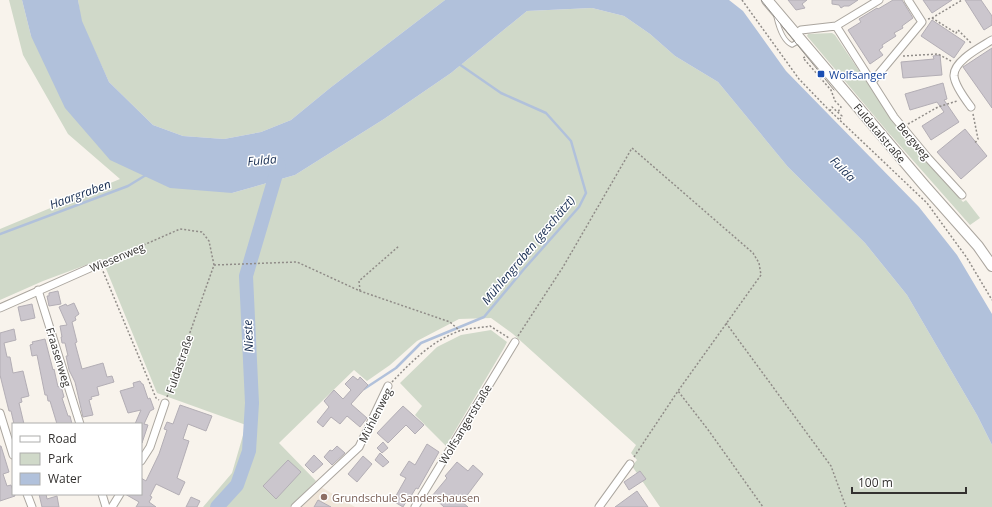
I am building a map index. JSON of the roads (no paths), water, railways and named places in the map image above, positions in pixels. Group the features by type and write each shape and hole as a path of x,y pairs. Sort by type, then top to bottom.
{"main road":[{"name":"Fuldatalstraße","path":"771,4 919,179 978,246 992,266"}],"street":[{"path":"798,37 800,30 836,26 879,0"},
{"path":"872,82 922,22 908,0"},
{"name":"Bergweg","path":"836,26 903,127 928,158 962,195"},
{"path":"971,107 961,93 954,76 958,65 962,60 992,40"},
{"name":"Wiesenweg","path":"0,308 90,268"},
{"name":"Fraasenweg","path":"38,290 80,423"},
{"name":"Wolfsangerstraße","path":"415,507 515,342"},
{"name":"Mühlenweg","path":"295,507 359,446 388,386"},
{"name":"Fuldastraße","path":"142,459 150,447 165,403"},
{"path":"0,413 12,452"},
{"path":"599,507 630,464"},
{"path":"27,495 32,507"},
{"path":"102,495 106,507"},
{"path":"112,507 119,495"}],"water":[{"name":"Fulda","path":"22,0 78,0 82,21 109,82 153,125 183,136 224,139 261,132 291,120 330,88 445,0 729,0 743,11 786,71 919,207 957,255 992,314 992,445 977,415 907,295 865,243 788,167 718,82 675,56 650,34 624,16 592,8 527,11 451,73 384,119 295,175 232,193 170,188 110,160 65,108 31,36"}],"waterway":[{"name":"Mühlengraben (geschätzt)","path":"364,389 396,368 421,343 484,317 579,207 586,193 571,141 546,113 501,93 459,64"},
{"name":"Nieste","path":"217,507 237,485 249,451 252,403 246,276 279,164"},
{"name":"Haargraben","path":"0,234 128,186 146,175"}],"tram line":[{"path":"761,0 834,90"}],"place":[{"name":"Wolfsanger","path":"821,74"},
{"name":"Grundschule Sandershausen","path":"324,497"}]}
